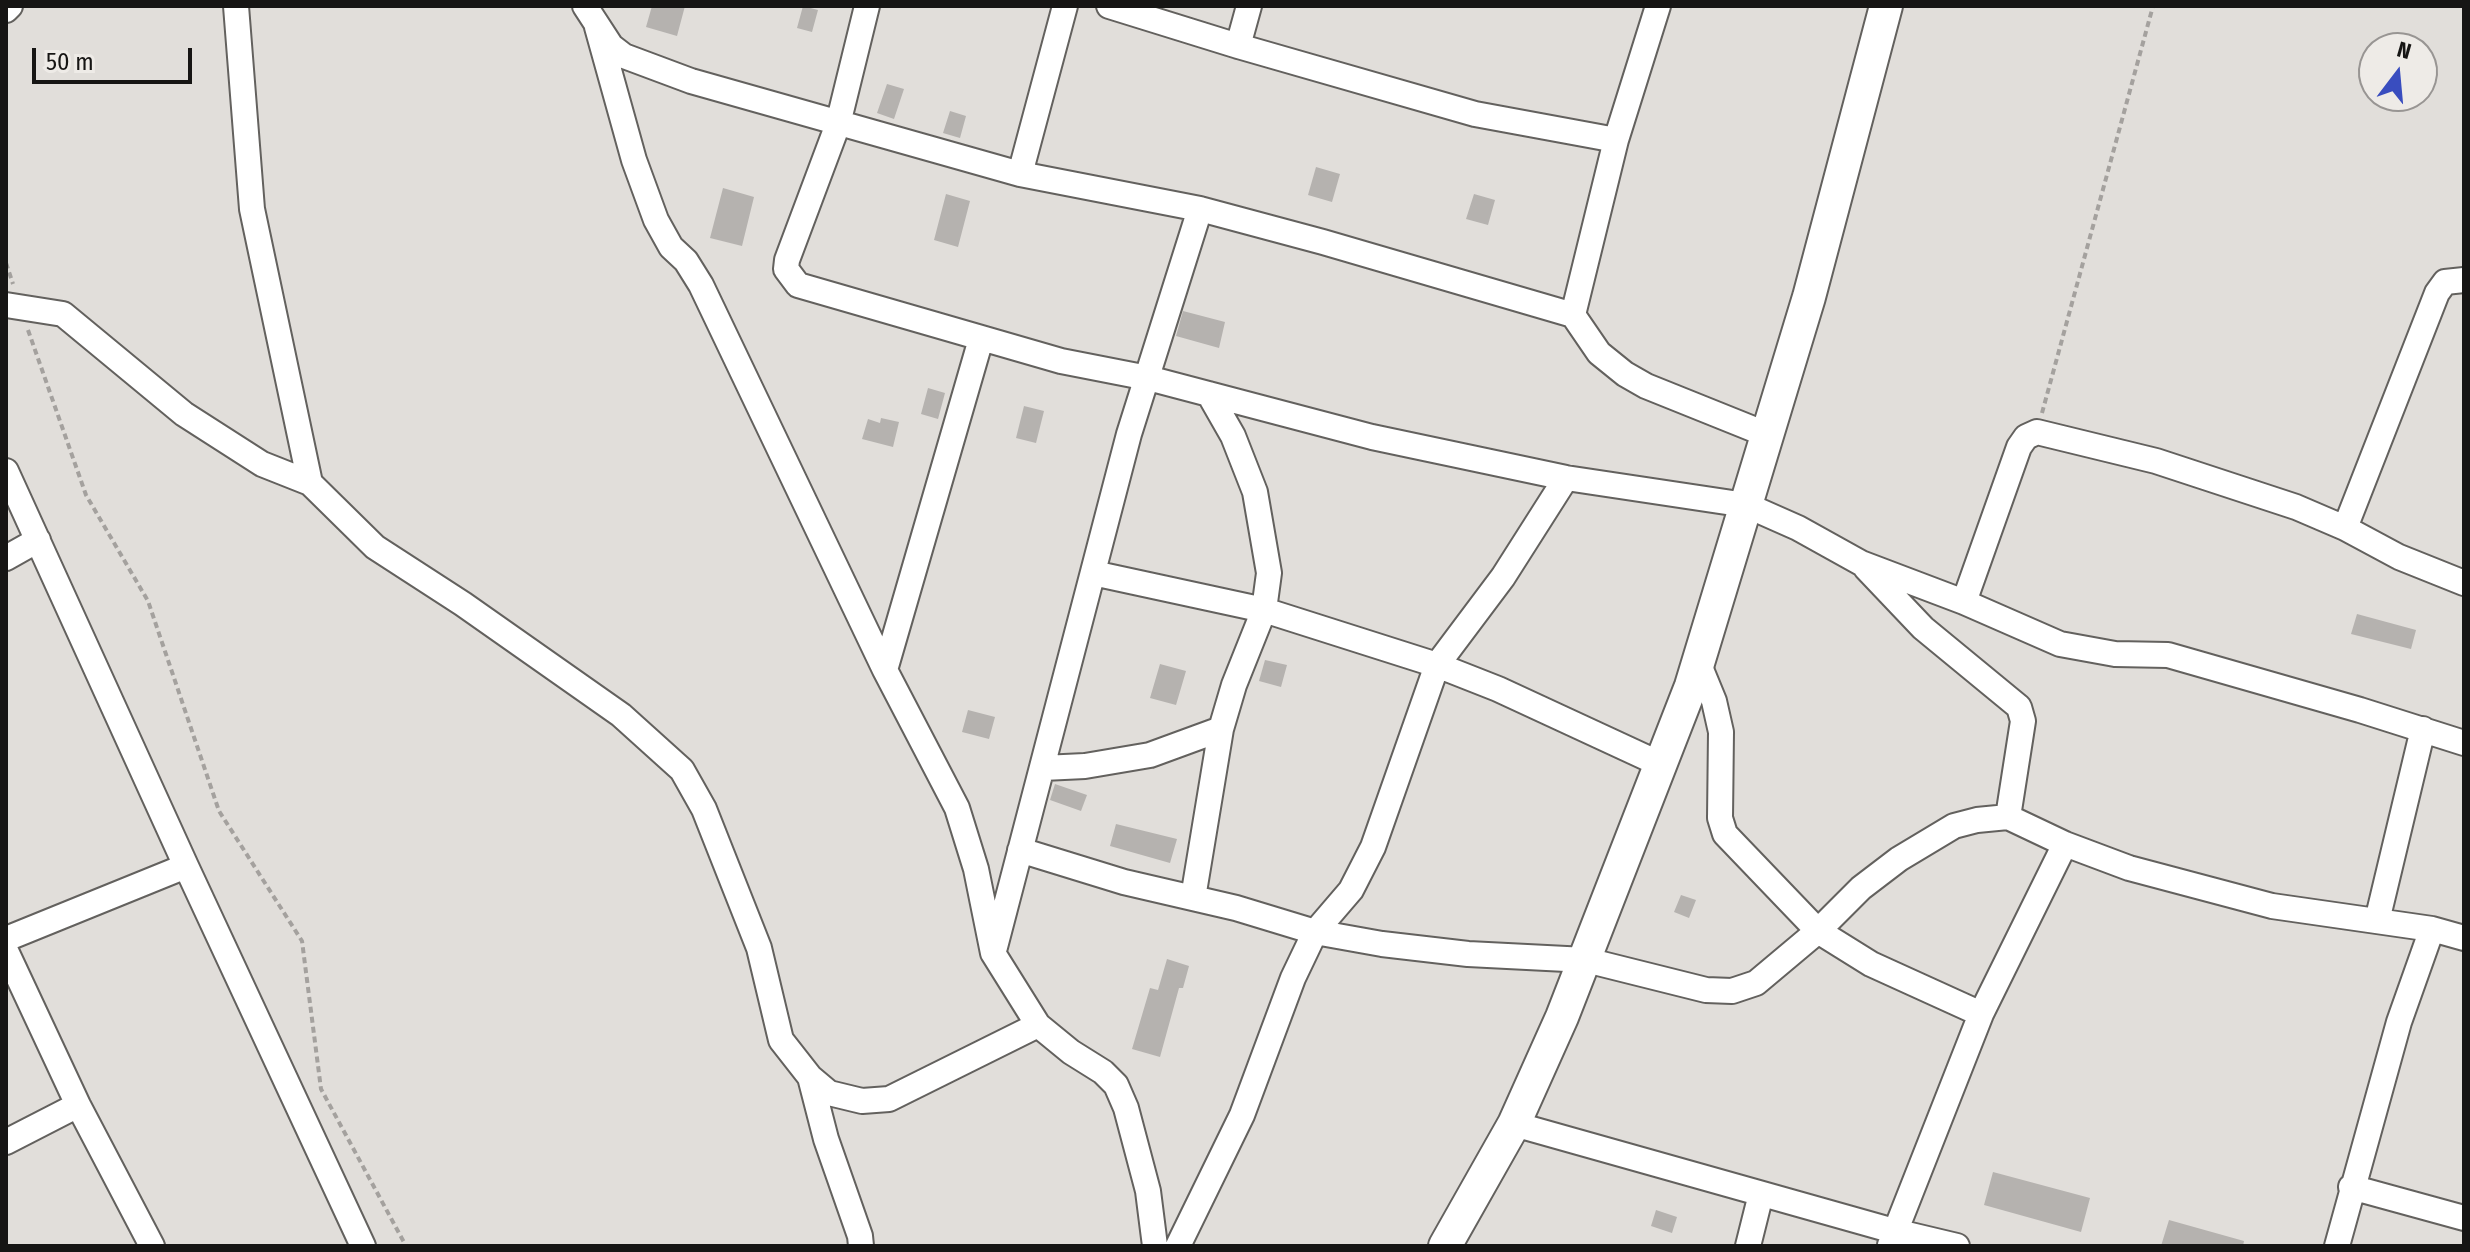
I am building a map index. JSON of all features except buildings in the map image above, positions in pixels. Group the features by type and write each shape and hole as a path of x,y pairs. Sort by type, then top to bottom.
{"street":[{"path":"236,6 252,209 310,483"},
{"path":"867,6 838,124 787,260 786,269 798,285 1061,361 1148,378 1372,437 1566,478 1746,505 1798,528 1861,563 1964,602 2060,644 2115,654 2168,655 2464,743"},
{"path":"1020,174 1065,6"},
{"path":"1109,6 1475,114 1616,140"},
{"path":"1238,46 1249,6"},
{"path":"1573,315 1616,140 1658,6"},
{"path":"1445,1246 1514,1124 1586,960 1698,662 1809,297 1886,6"},
{"path":"591,16 611,46 638,63 691,81 1020,174 1200,209 1573,315 1599,353 1625,374 1646,386 1768,435"},
{"path":"591,16 634,160 656,220 671,247 686,261 707,297 885,670 957,808 976,869 993,953 1038,1025 1116,1085 1126,1108 1148,1191 1155,1246"},
{"path":"993,953 1129,434 1200,209"},
{"path":"2345,528 2437,293 2445,282 2464,280"},
{"path":"13,306 63,314 184,414 262,464 310,483 375,547 463,604 621,715 682,770 704,809 759,948 781,1040 810,1077 829,1093 862,1101 889,1099 1038,1025"},
{"path":"885,670 981,339"},
{"path":"1193,898 1221,729 1234,685 1264,610 1269,573 1255,492 1233,436 1209,394"},
{"path":"1964,602 2019,447 2026,437 2037,432 2156,461 2296,507 2345,528 2399,557 2464,583"},
{"path":"6,471 363,1246"},
{"path":"1178,1246 1242,1115 1293,978 1315,932 1351,890 1373,847 1437,665 1503,577 1566,478"},
{"path":"6,558 38,540"},
{"path":"1861,563 1923,628 2019,707 2023,721 2008,817"},
{"path":"1093,573 1264,610 1437,665 1498,689 1660,764"},
{"path":"1698,662 1714,701 1721,732 1720,818 1725,834 1818,931 1871,964 1981,1014"},
{"path":"1043,768 1085,766 1150,755 1221,729"},
{"path":"2377,921 2423,729"},
{"path":"1020,850 1124,882 1315,932 1468,954 1586,960 1706,990 1732,991 1756,983 1818,931 1861,888 1899,859 1954,826 2008,817 2065,844 2129,868 2272,906 2432,929 2464,938"},
{"path":"1892,1239 1981,1014 2065,844"},
{"path":"6,939 186,866"},
{"path":"2337,1246 2399,1022 2432,929"},
{"path":"6,951 78,1105 152,1246"},
{"path":"810,1077 826,1139 861,1246"},
{"path":"6,1142 78,1105"},
{"path":"1514,1124 1761,1194 1892,1239 1957,1246"},
{"path":"2351,1187 2464,1218"},
{"path":"1748,1246 1761,1194"}],"path":[{"path":"2037,432 2153,6"},
{"path":"6,263 13,306 86,495 148,601 219,811 302,941 321,1089 406,1246"}]}
